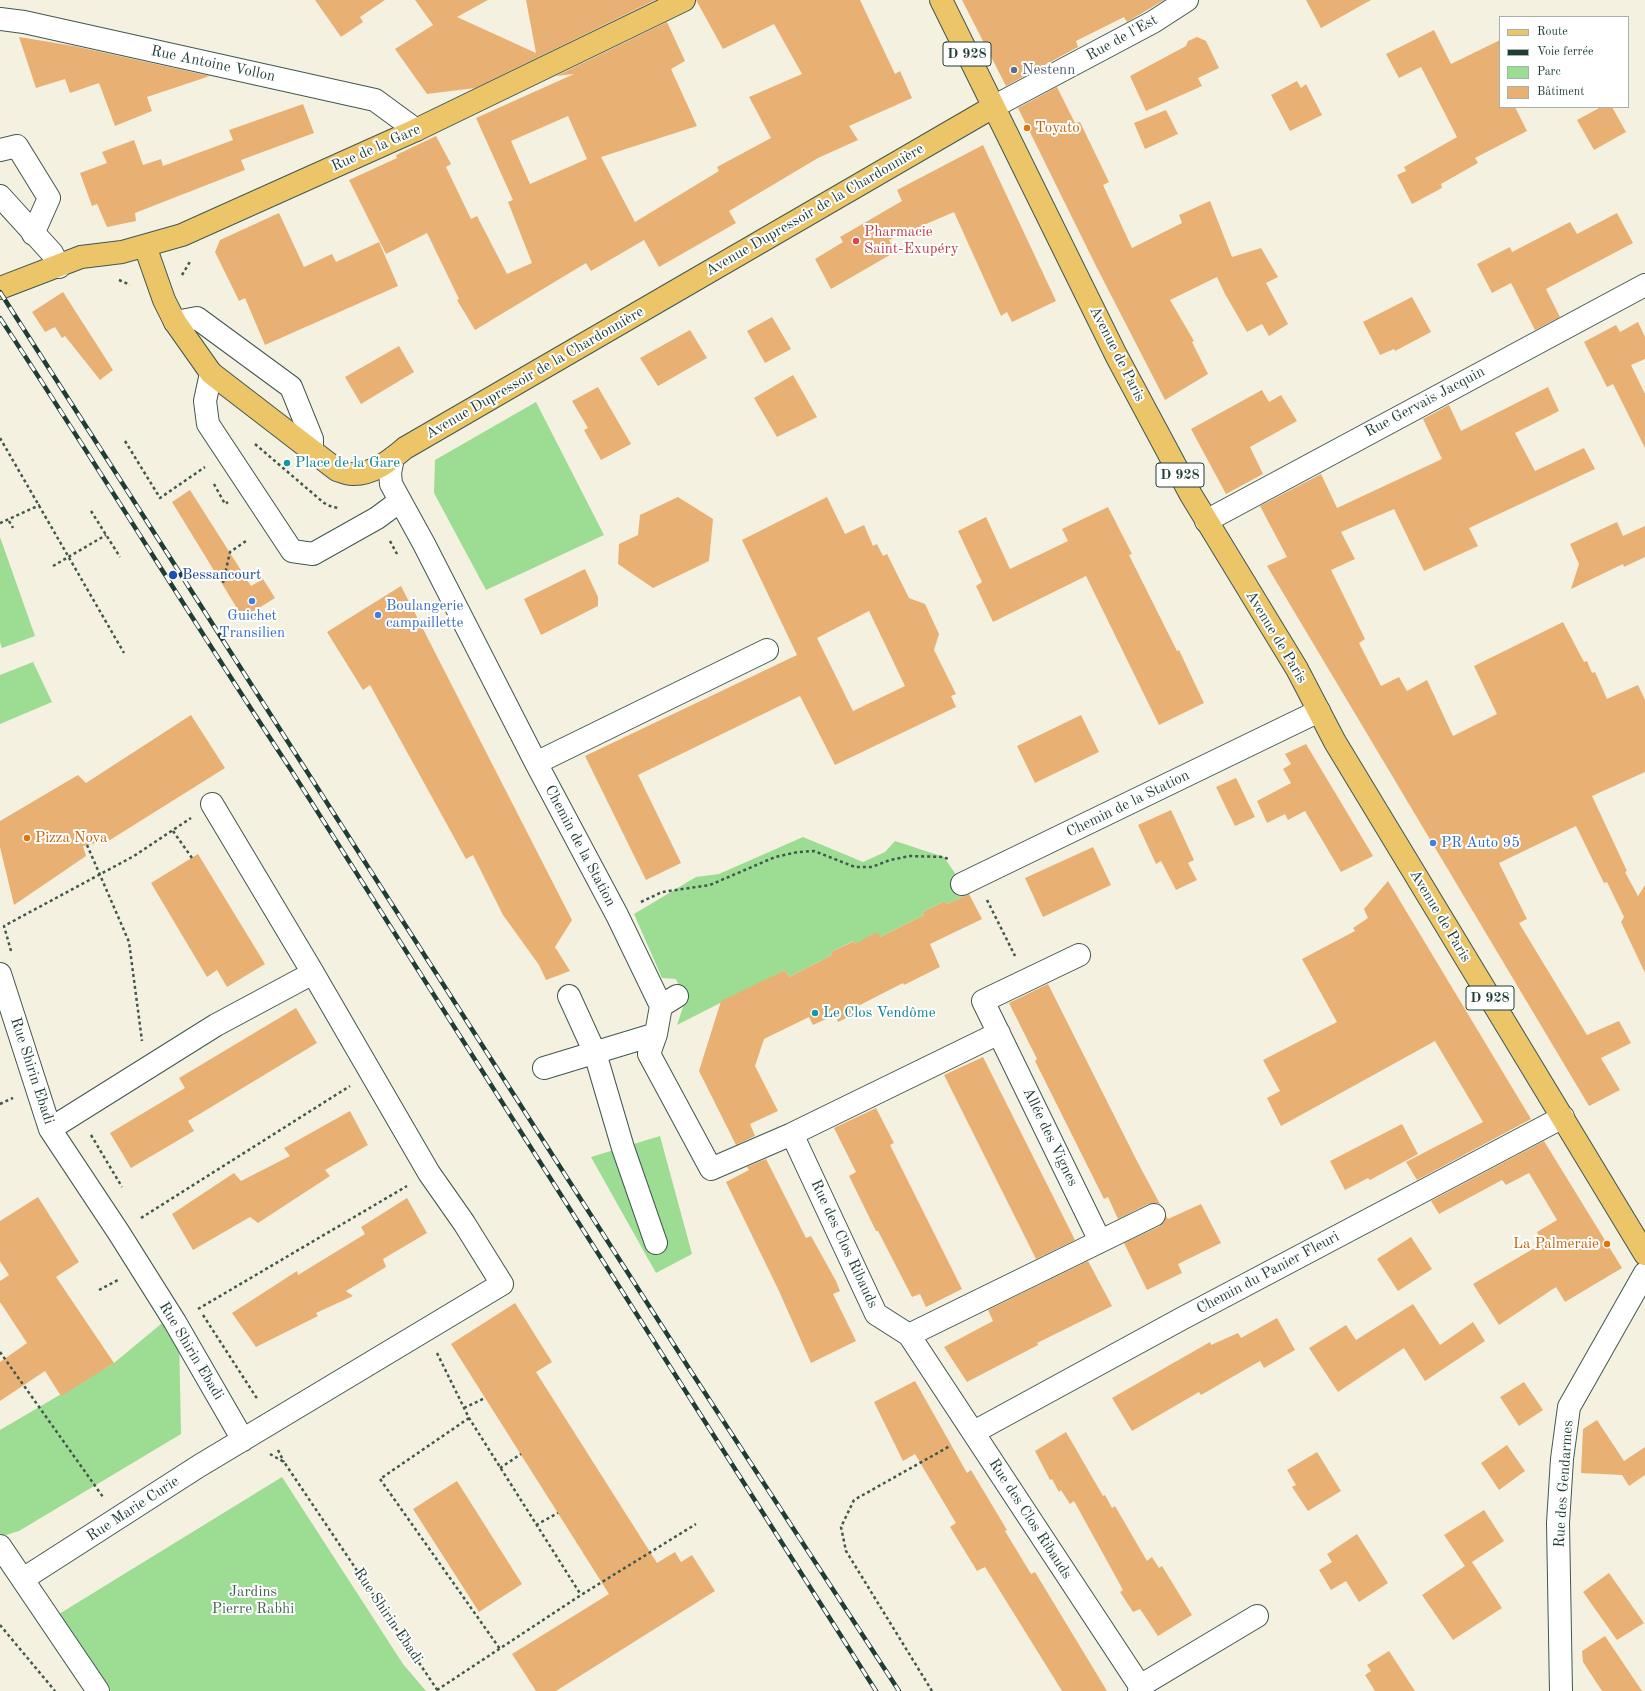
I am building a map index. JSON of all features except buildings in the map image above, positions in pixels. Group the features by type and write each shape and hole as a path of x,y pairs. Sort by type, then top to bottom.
{"main road":[{"name":"Rue de la Gare","path":"0,288 81,257 122,252 182,235 416,130 684,0"},
{"name":"Avenue de Paris","path":"940,0 1116,354 1206,521 1297,669 1335,742 1645,1254"},
{"name":"Avenue Dupressoir de la Chardonnière","path":"145,246 164,300 175,322 211,373 337,470 352,474 374,469 393,458 405,448 993,108"}],"street":[{"name":"Rue de l'Est","path":"993,108 1153,22 1187,0"},
{"name":"Rue Antoine Vollon","path":"0,19 24,22 375,100 416,130"},
{"path":"0,150 17,146 49,198 33,234"},
{"path":"0,196 33,234 52,253 58,267"},
{"name":"Rue Gervais Jacquin","path":"1206,521 1645,284"},
{"path":"175,322 197,318 291,387 312,439 312,451"},
{"path":"211,373 205,401 208,424 292,550 313,554 377,518 400,501"},
{"name":"Chemin de la Station","path":"393,458 390,473 391,484 428,551 536,763 617,915"},
{"path":"536,763 767,650"},
{"name":"Chemin de la Station","path":"970,880 1319,711"},
{"path":"212,804 313,973 370,1074 429,1173"},
{"path":"617,915 669,1001 649,1054 711,1169 792,1134 999,1033"},
{"name":"Allée des Vignes","path":"1079,955 983,1001 1100,1241"},
{"path":"50,1129 216,1025 313,973"},
{"name":"Rue Shirin Ebadi","path":"0,974 50,1129 119,1233 175,1322 243,1440"},
{"path":"569,996 595,1053 623,1148 656,1244"},
{"path":"544,1068 595,1053 625,1042 656,1034"},
{"name":"Chemin du Panier Fleuri","path":"974,1432 1183,1318 1563,1117"},
{"name":"Rue des Clos Ribauds","path":"792,1134 876,1314 909,1336 974,1432 1139,1688 1257,1616"},
{"name":"Rue Marie Curie","path":"23,1579 243,1440 502,1284 464,1223 429,1173"},
{"path":"909,1336 1154,1215"},
{"name":"Rue des Gendarmes","path":"1561,1691 1558,1523 1562,1459 1569,1407 1645,1273"},
{"path":"0,1546 98,1691"}],"path":[{"path":"0,438 124,653"},
{"path":"125,441 160,498 204,467 208,473"},
{"path":"211,479 225,504"},
{"path":"0,523 9,521 40,505"},
{"path":"92,511 120,557"},
{"path":"9,521 13,528"},
{"path":"53,566 106,535"},
{"path":"223,583 230,552 246,541"},
{"path":"4,926 134,856 212,804"},
{"path":"172,831 192,858"},
{"path":"87,845 129,942 146,1070"},
{"name":"Chemin de la Station","path":"617,915 662,892 710,885 775,857 814,850 855,867 872,867 890,860 910,856 944,857 965,870 970,880"},
{"path":"970,880 1026,981"},
{"path":"119,1233 370,1074"},
{"path":"175,1322 429,1173"},
{"path":"426,1331 469,1418 581,1595"},
{"path":"0,1352 118,1518"},
{"path":"464,1408 485,1398"},
{"path":"469,1418 380,1479 500,1650"},
{"name":"Rue Shirin Ebadi","path":"243,1440 284,1462 438,1690"},
{"path":"932,1691 846,1551 841,1527 854,1500 951,1445"},
{"path":"500,1468 521,1454"},
{"path":"536,1525 558,1513"},
{"path":"438,1690 581,1595 696,1524"},
{"path":"0,1625 55,1691"}],"green space":[{"path":"536,402 604,535 486,590 434,493 435,460"},
{"path":"0,537 35,636 2,648 0,642"},
{"path":"33,662 52,702 0,724 0,675"},
{"path":"803,837 863,862 885,852 895,841 944,857 969,894 947,904 945,901 923,912 924,915 880,937 855,944 853,941 831,952 832,955 789,977 785,970 677,1025 685,1001 676,979 662,978 634,914 696,877 719,874"},
{"path":"660,1136 692,1254 656,1273 591,1157"},
{"path":"167,1319 179,1333 181,1434 19,1531 3,1536 0,1533 0,1430 114,1363"},
{"name":"Jardins Pierre Rabhi","path":"282,1477 403,1664 426,1691 111,1691 59,1614"}],"railway":[{"path":"0,292 692,1373 899,1691"},
{"path":"0,318 291,770 876,1691"}],"place":[{"name":"Nestenn","path":"1014,70"},
{"name":"Toyato","path":"1027,128"},
{"name":"Pharmacie Saint-Exupéry","path":"856,241"},
{"name":"Place de la Gare","path":"287,463"},
{"name":"Bessancourt","path":"173,575"},
{"name":"Guichet Transilien","path":"252,601"},
{"name":"Boulangerie campaillette","path":"378,615"},
{"name":"Pizza Nova","path":"27,838"},
{"name":"PR Auto 95","path":"1433,843"},
{"name":"Le Clos Vendôme","path":"815,1013"},
{"name":"La Palmeraie","path":"1607,1244"}]}
